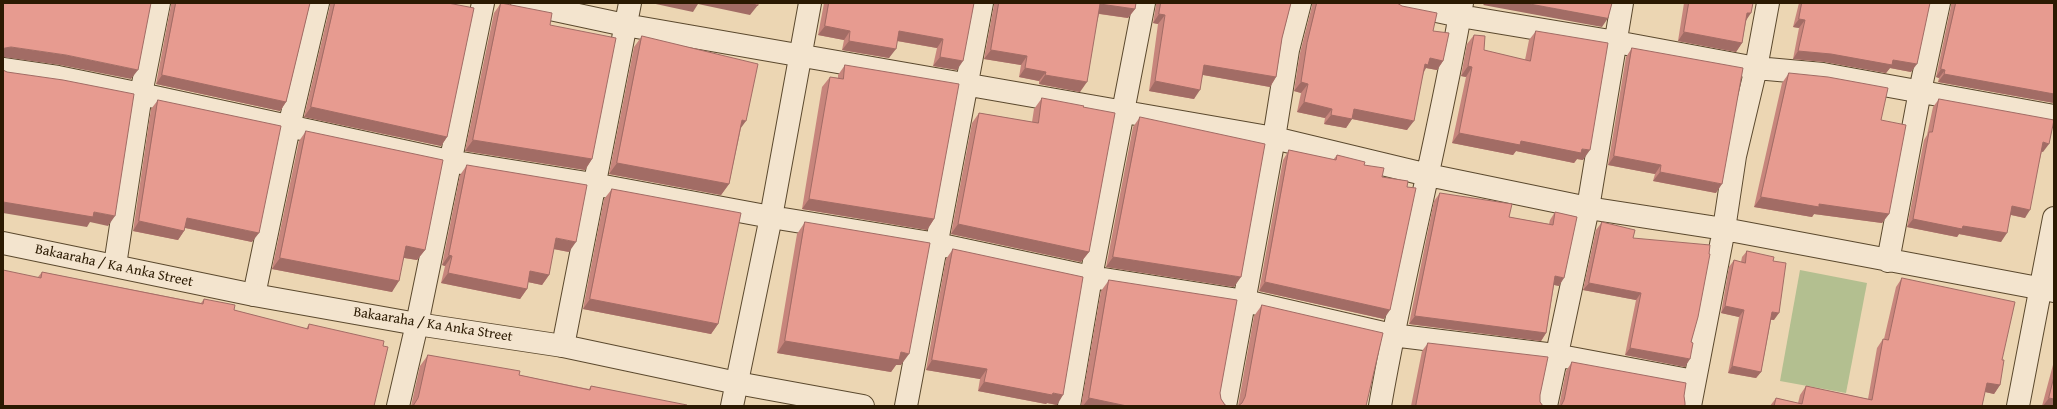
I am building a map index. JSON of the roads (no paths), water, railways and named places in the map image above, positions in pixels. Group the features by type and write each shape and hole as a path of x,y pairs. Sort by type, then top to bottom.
{"street":[{"path":"115,265 141,94 159,3"},
{"path":"254,295 289,127 318,3"},
{"path":"398,406 418,324 449,161 483,3"},
{"path":"522,3 625,25 1274,138 1428,175 1588,208 1724,229 1888,261 2047,289"},
{"path":"564,346 593,184 630,3"},
{"path":"732,406 771,216 802,55 810,3"},
{"path":"906,406 968,85 982,3"},
{"path":"1069,406 1091,277 1144,3"},
{"path":"1226,406 1274,138 1288,50 1300,3"},
{"path":"1399,3 1461,10 1616,42 1756,68 1823,74 2054,116"},
{"path":"1546,406 1555,355 1588,208 1622,3"},
{"path":"1690,406 1724,229 1735,156 1756,68 1768,3"},
{"path":"1888,261 1920,91 1940,3"},
{"path":"1380,406 1392,335 1428,175 1461,10"},
{"path":"3,69 58,77 141,94 449,161 593,184 938,244 1091,277 1245,301 1392,335 1555,355 1694,381"},
{"path":"2018,406 2047,289 2054,218"},
{"name":"Bakaaraha / Ka Anka Street","path":"3,242 254,295 418,324 564,346 737,383 863,406"}]}
